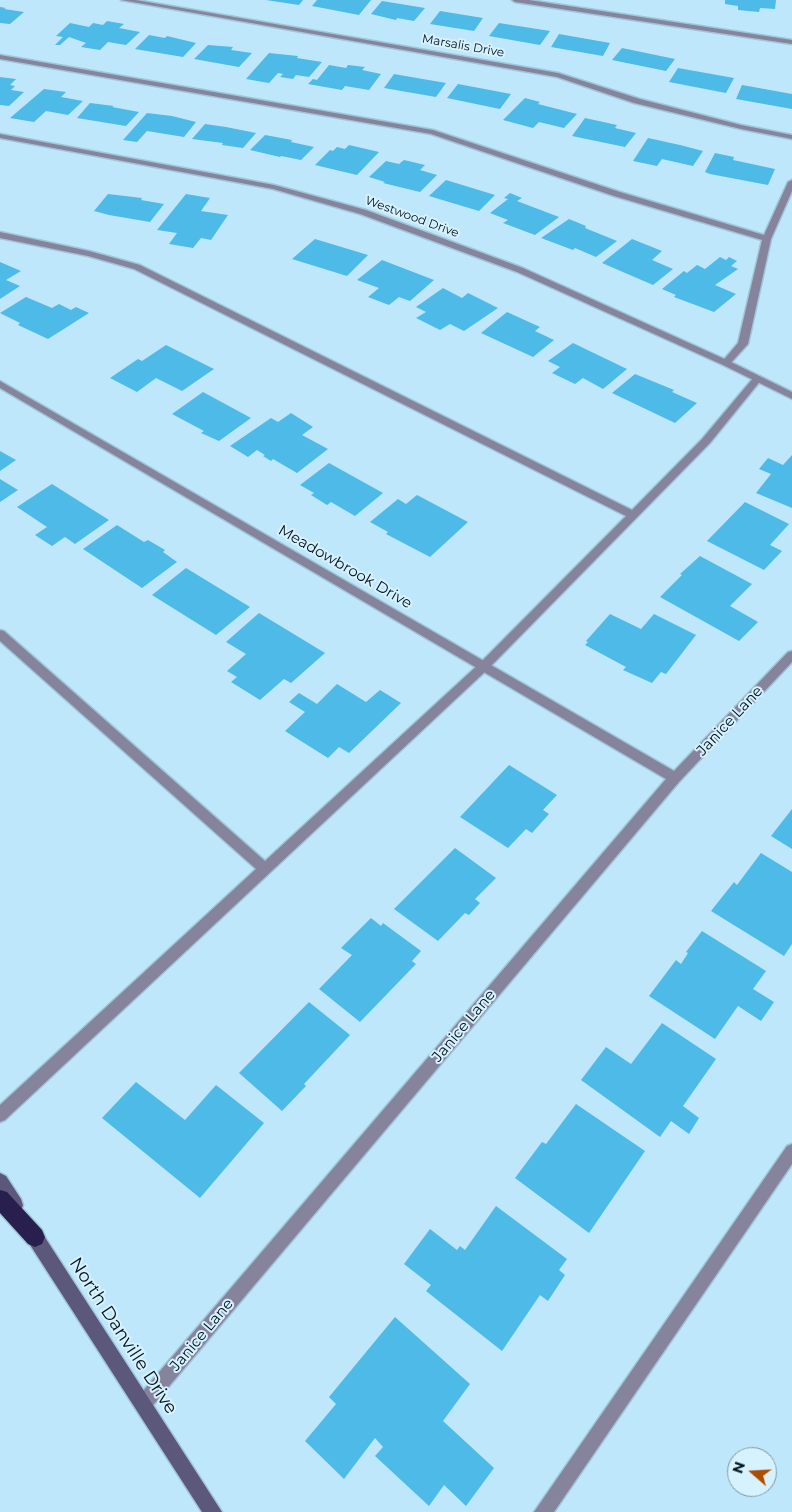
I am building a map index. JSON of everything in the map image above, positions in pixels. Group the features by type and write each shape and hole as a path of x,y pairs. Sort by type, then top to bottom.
{"highway":[{"path":"0,1198 35,1237"}],"main road":[{"name":"North Danville Drive","path":"0,1181 213,1512"}],"street":[{"name":"Marsalis Drive","path":"124,0 558,75 637,101 741,127 792,137"},
{"path":"515,0 792,42"},
{"path":"0,57 434,132 617,194 767,238"},
{"name":"Westwood Drive","path":"0,136 274,187 363,212 520,270 792,396"},
{"path":"726,364 743,344 767,238 792,182"},
{"path":"0,235 89,254 137,267 633,515"},
{"path":"0,1114 484,666 706,441 757,379"},
{"name":"Meadowbrook Drive","path":"0,384 675,778"},
{"path":"0,634 266,868"},
{"name":"Janice Lane","path":"144,1404 675,778 792,655"},
{"path":"543,1512 792,1151"}],"building":[{"path":"266,0 303,0 299,5"},
{"path":"317,0 371,0 359,15 312,6"},
{"path":"725,0 776,0 775,9 760,8 759,12 738,10 738,6 725,4"},
{"path":"382,1 425,8 414,21 397,18 396,20 371,14"},
{"path":"0,7 24,12 10,24 0,23"},
{"path":"440,11 483,18 474,31 430,24"},
{"path":"107,21 124,24 119,28 140,32 126,45 108,42 100,50 81,47 86,43 69,37 60,45 55,45 63,37 56,36 70,23 89,27 93,23 103,25"},
{"path":"499,23 550,31 540,45 489,36"},
{"path":"559,34 610,43 603,56 551,47"},
{"path":"149,35 165,38 167,36 196,43 183,57 135,49"},
{"path":"208,45 233,47 231,50 252,53 239,67 194,59"},
{"path":"622,48 675,59 666,71 612,60"},
{"path":"269,53 298,56 297,58 322,62 309,77 296,75 293,79 280,77 283,74 278,73 269,83 246,79"},
{"path":"329,65 346,68 348,65 365,67 362,70 381,74 369,90 345,86 342,90 308,84 313,79 317,80"},
{"path":"678,68 734,78 726,93 669,82"},
{"path":"394,74 446,83 436,97 384,88"},
{"path":"0,77 16,79 10,85 15,86 11,90 24,92 9,106 0,105"},
{"path":"458,84 511,94 500,109 447,98"},
{"path":"742,85 792,94 792,109 736,99"},
{"path":"44,89 66,92 61,97 83,101 68,115 46,111 34,122 10,118"},
{"path":"525,98 540,102 538,104 577,114 564,128 539,122 533,128 503,120"},
{"path":"90,103 139,112 126,126 77,118"},
{"path":"147,113 172,116 196,122 184,137 147,131 137,142 123,140"},
{"path":"585,118 617,125 615,128 636,133 625,147 572,136"},
{"path":"205,124 256,133 243,148 192,139"},
{"path":"265,135 292,140 291,142 314,147 301,160 250,150"},
{"path":"648,138 703,151 693,166 662,159 657,166 633,161"},
{"path":"349,145 379,152 357,175 315,165 330,150 333,151 337,147 345,149"},
{"path":"715,153 734,157 733,160 775,169 768,185 710,174 705,172"},
{"path":"404,160 425,165 420,170 437,175 420,192 383,183 385,182 369,177 386,161 399,164"},
{"path":"446,180 495,195 479,211 429,196"},
{"path":"510,193 522,198 517,201 559,217 535,235 503,223 508,220 490,213 508,199 504,198"},
{"path":"108,194 142,198 141,200 164,204 150,222 94,211"},
{"path":"186,194 210,198 201,211 228,215 211,240 201,238 193,248 169,244 177,233 157,230"},
{"path":"569,219 586,226 585,228 617,241 596,257 575,248 573,250 541,238"},
{"path":"315,239 368,255 347,276 292,259"},
{"path":"632,239 662,251 652,260 673,269 653,285 602,263"},
{"path":"720,257 726,260 729,257 737,261 731,266 738,269 715,285 736,294 714,312 674,297 676,295 662,289 684,271 687,273 697,265 705,269"},
{"path":"382,260 434,280 410,301 399,297 389,305 368,297 379,288 357,280"},
{"path":"0,262 21,271 6,280 20,286 0,299"},
{"path":"443,288 462,298 468,293 498,308 464,331 450,324 440,330 416,318 426,312 416,307"},
{"path":"26,297 52,308 59,304 71,310 76,307 89,313 48,339 18,325 20,323 0,313"},
{"path":"507,312 540,327 535,331 554,340 533,357 481,333"},
{"path":"573,343 627,369 603,389 583,378 575,384 552,373 560,367 548,361"},
{"path":"166,345 214,369 182,391 156,378 137,392 110,378 138,359 142,361"},
{"path":"635,374 674,390 672,392 697,403 675,423 612,393"},
{"path":"203,392 251,418 219,441 201,433 204,431 172,414"},
{"path":"291,413 313,427 302,435 328,449 297,473 273,459 271,461 257,450 248,457 230,446 271,418 278,422"},
{"path":"0,451 16,460 0,471"},
{"path":"792,455 792,508 756,493 771,474 759,469 768,458 783,465"},
{"path":"329,463 383,493 355,516 331,502 327,505 311,495 314,493 300,485"},
{"path":"0,479 18,490 0,502"},
{"path":"52,484 109,520 75,544 65,537 52,546 35,535 47,527 17,507"},
{"path":"417,495 468,522 430,557 386,534 388,532 370,522 398,499 406,504"},
{"path":"745,502 789,524 770,545 782,551 764,570 707,541"},
{"path":"117,525 144,542 148,540 165,550 163,552 177,562 142,588 83,549"},
{"path":"700,556 752,584 730,606 758,622 739,641 660,597 682,575 680,574"},
{"path":"186,568 250,607 216,635 152,595"},
{"path":"259,613 325,653 291,683 284,679 260,700 231,682 237,677 227,671 246,654 226,642"},
{"path":"610,614 641,629 654,614 696,635 666,674 661,672 652,683 623,670 626,667 585,645 588,642 586,641"},
{"path":"337,684 366,702 380,690 401,703 349,753 339,747 328,758 285,731 305,712 289,702 299,693 317,704"},
{"path":"509,765 557,795 543,810 549,814 532,833 526,829 508,848 460,817"},
{"path":"792,809 792,849 771,836"},
{"path":"455,848 496,878 475,899 480,903 469,915 465,913 438,941 394,909"},
{"path":"761,853 792,872 792,944 784,956 711,911 734,882 737,885"},
{"path":"371,918 381,926 383,923 421,951 412,961 416,964 360,1022 319,989 352,955 341,948"},
{"path":"702,931 766,971 753,989 774,1002 761,1021 738,1006 715,1039 649,996 676,960 681,964 688,953 686,952"},
{"path":"309,1002 350,1035 304,1084 306,1086 282,1111 239,1073"},
{"path":"662,1023 716,1059 683,1106 699,1118 689,1134 671,1121 660,1137 581,1080 606,1047 631,1064"},
{"path":"136,1082 185,1120 216,1085 264,1123 200,1198 102,1118"},
{"path":"576,1104 645,1151 589,1233 515,1178 542,1142 546,1144"},
{"path":"496,1206 567,1259 559,1270 565,1275 548,1301 540,1295 502,1351 426,1291 431,1285 404,1264 430,1229 457,1250 460,1246 465,1250"},
{"path":"395,1317 470,1384 443,1421 494,1468 466,1506 444,1485 429,1506 375,1456 383,1447 375,1438 344,1479 305,1441 336,1404 329,1397"}]}
